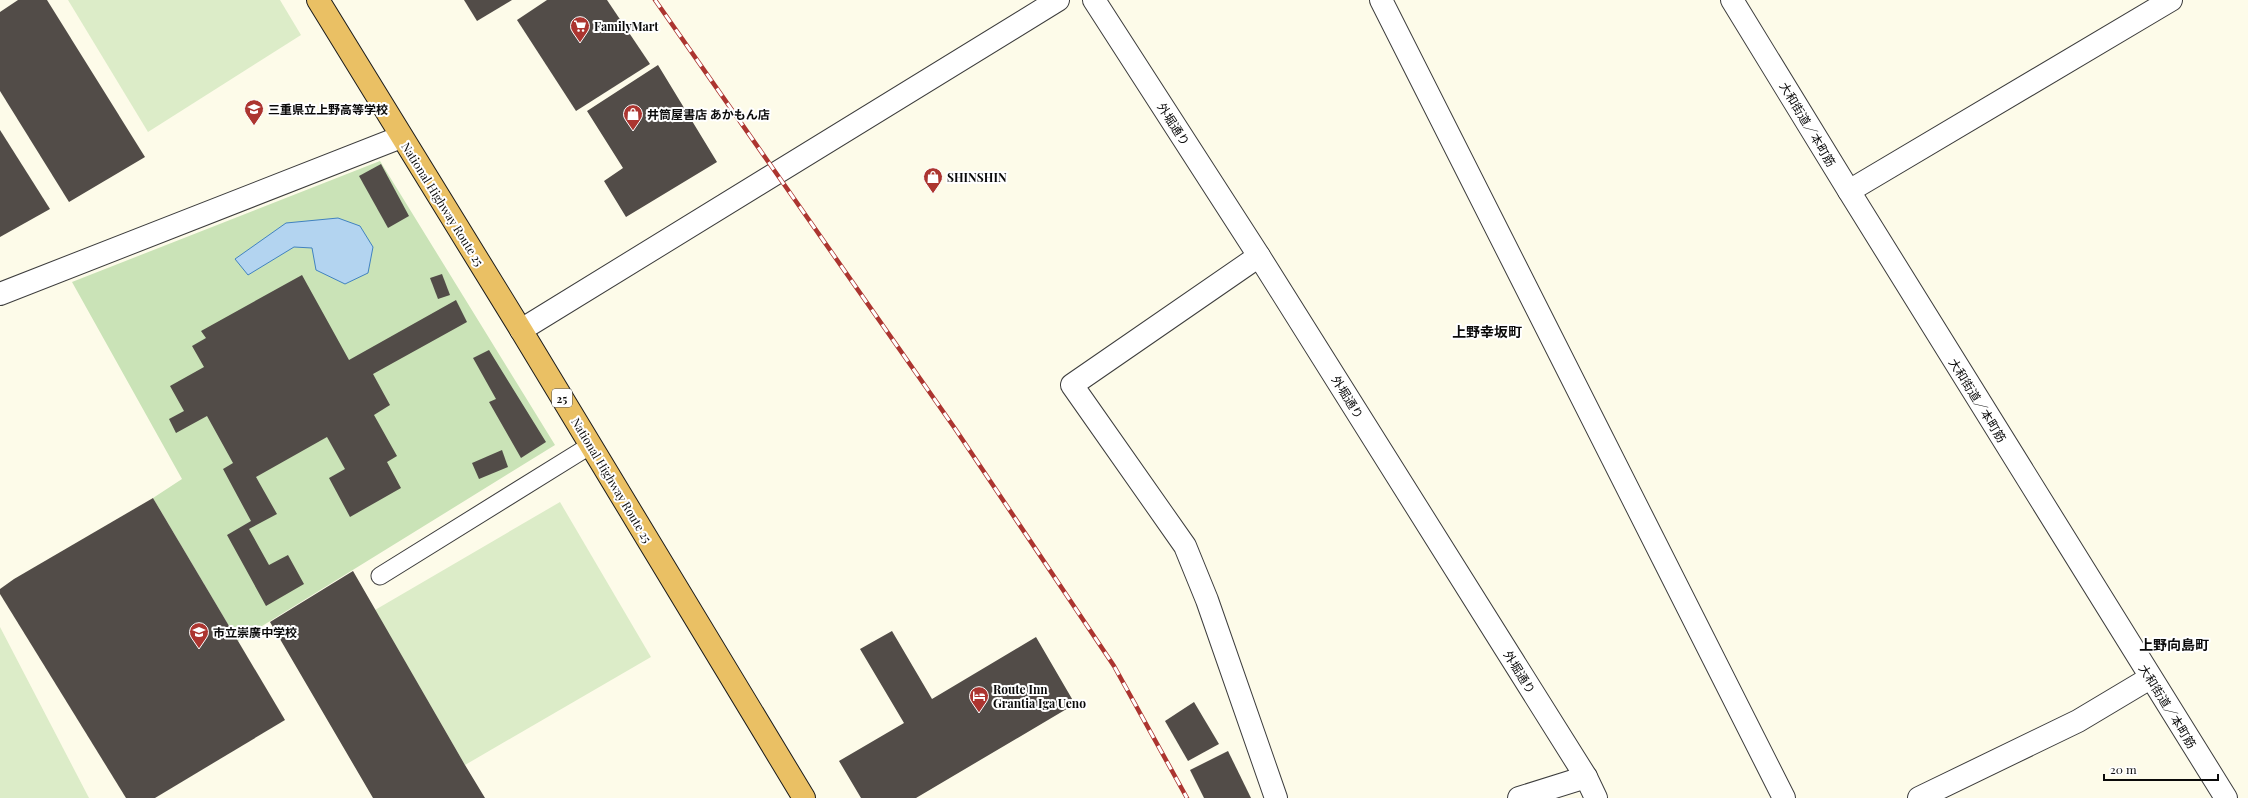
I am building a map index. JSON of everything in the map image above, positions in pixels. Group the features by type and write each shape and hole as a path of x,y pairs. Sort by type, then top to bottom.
{"highway":[{"name":"National Highway Route 25","path":"318,0 521,330 804,798"}],"street":[{"path":"521,330 1058,0"},
{"name":"外堀通り","path":"1094,0 1259,256 1586,777 1596,798"},
{"path":"1381,0 1784,798"},
{"name":"大和街道／本町筋","path":"1732,0 2150,678 2226,798"},
{"path":"1849,191 2171,0"},
{"path":"0,294 401,137"},
{"path":"1259,256 1072,385 1185,546 1206,600 1276,798"},
{"path":"1919,798 2078,721 2150,678"},
{"path":"1519,798 1586,777"}],"lane":[{"path":"380,576 591,445"}],"green space":[{"path":"68,0 280,0 301,35 148,132"},
{"path":"380,161 555,445 238,641 153,498 182,479 72,282"},
{"path":"560,502 651,657 465,765 375,610"},
{"path":"0,627 89,798 0,798"}],"water":[{"path":"338,218 360,226 373,247 368,273 345,284 316,270 312,248 294,247 248,275 235,259 286,223"}],"building":[{"path":"18,0 47,0 145,157 69,202 0,91 0,12"},
{"path":"464,0 512,0 477,21"},
{"path":"547,0 607,0 650,64 576,111 517,20"},
{"path":"658,65 717,162 626,217 604,181 623,168 587,111"},
{"path":"0,130 50,209 0,237"},
{"path":"381,164 409,216 388,228 359,176"},
{"path":"442,274 450,295 438,299 430,278"},
{"path":"302,275 349,360 456,300 467,322 373,374 390,405 374,415 397,456 387,462 401,488 350,517 329,478 345,469 327,437 256,477 277,514 249,529 269,565 288,555 304,584 266,606 227,535 251,521 223,469 233,463 207,416 176,433 169,419 184,411 170,386 204,367 192,346 206,338 201,331"},
{"path":"489,350 546,442 521,458 489,402 496,399 473,358"},
{"path":"502,450 508,467 479,479 472,463"},
{"path":"153,498 285,720 155,798 126,798 0,594 0,589 14,579"},
{"path":"353,571 485,798 373,798 270,622"},
{"name":"Route Inn Grantia Iga Ueno","path":"892,631 932,699 1036,637 1075,704 916,798 861,798 839,761 904,723 860,649"},
{"path":"1194,702 1219,744 1188,761 1165,721"},
{"path":"1228,751 1251,798 1204,798 1190,770"}],"railway":[{"path":"655,0 956,430 1114,666 1187,798"}],"place":[{"name":"FamilyMart","path":"580,43"},
{"name":"三重県立上野高等学校","path":"254,126"},
{"name":"井筒屋書店 あかもん店","path":"633,131"},
{"name":"SHINSHIN","path":"933,194"},
{"name":"市立崇廣中学校","path":"199,649"},
{"name":"Route Inn Grantia Iga Ueno","path":"979,713"}],"district":[{"name":"上野幸坂町","path":"1487,331"},
{"name":"上野向島町","path":"2174,644"}]}
